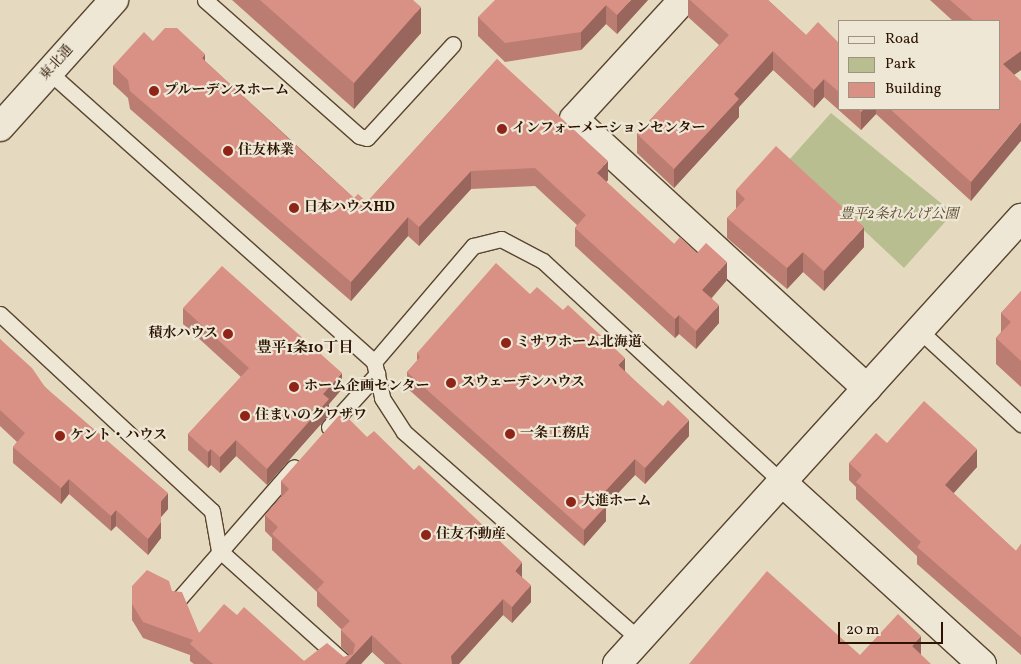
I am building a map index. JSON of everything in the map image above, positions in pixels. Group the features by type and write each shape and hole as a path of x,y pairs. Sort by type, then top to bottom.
{"street":[{"name":"東北通","path":"0,127 114,0"},
{"path":"683,0 574,119 867,388"},
{"path":"616,664 783,483 1021,218"},
{"path":"783,483 982,664"}],"lane":[{"path":"205,0 359,136 367,138 453,44"},
{"path":"48,72 375,368 382,398 404,432 639,639"},
{"path":"318,440 473,246 501,238 543,260 783,483"},
{"path":"0,314 212,511 219,550 346,664"},
{"path":"919,330 1021,424"},
{"path":"178,600 219,550 304,455"}],"green space":[{"name":"豊平2条れんげ公園","path":"831,113 953,213 904,268 789,160"}],"building":[{"path":"260,0 413,0 421,7 354,83"},
{"path":"495,0 631,0 617,15 606,5 581,32 505,43 478,17"},
{"path":"690,0 768,0 806,35 818,22 838,42 838,91 824,79 814,90 773,51 734,94 739,99 674,169 637,134 729,35"},
{"path":"950,0 1021,0 1021,51 1003,64 1021,81 1021,122 971,182 891,110 1001,110 1001,20 973,20"},
{"path":"165,28 177,28 205,54 202,58 294,144 354,198 358,194 367,202 497,59 608,161 597,173 674,244 680,237 697,253 706,243 727,262 702,290 719,305 696,331 679,315 675,319 575,228 586,215 535,168 471,171 419,227 408,217 351,282 130,91 128,80 113,66 144,32 153,41"},
{"path":"776,146 864,227 824,271 803,252 787,268 727,218 745,199 736,190"},
{"path":"496,263 530,294 537,287 563,310 568,305 625,358 618,365 663,406 668,400 689,420 645,468 635,459 598,499 606,506 584,530 407,372 420,357 417,353"},
{"path":"222,266 342,373 323,394 329,399 267,469 236,440 220,457 211,449 208,452 188,434 249,368 183,308"},
{"path":"1021,291 1021,361 996,338 1011,322 1001,313"},
{"path":"0,339 32,368 45,387 168,493 161,501 161,522 148,539 116,510 111,516 69,479 61,488 13,447 25,433 0,410"},
{"path":"924,401 977,449 945,485 1016,551 1021,544 1021,637 917,547 921,542 856,482 862,475 849,463 876,433 887,443"},
{"path":"342,412 367,437 374,431 414,470 419,465 522,562 515,571 531,585 512,607 503,599 451,656 452,664 402,664 372,635 345,664 213,664 190,644 193,640 143,622 132,604 132,586 147,570 169,581 172,591 182,592 199,633 224,604 237,615 244,607 304,661 327,643 344,657 353,654 355,644 341,630 350,621 317,590 324,582 272,534 278,527 265,515 289,489 281,481"},
{"path":"767,571 860,655 898,614 921,636 912,646 931,664 689,664"}],"place":[{"name":"プルーデンスホーム","path":"154,91"},
{"name":"インフォーメーションセンター","path":"502,129"},
{"name":"住友林業","path":"228,151"},
{"name":"日本ハウスHD","path":"294,208"},
{"name":"積水ハウス","path":"228,334"},
{"name":"ミサワホーム北海道","path":"506,343"},
{"name":"スウェーデンハウス","path":"451,383"},
{"name":"ホーム企画センター","path":"294,387"},
{"name":"住まいのクワザワ","path":"245,416"},
{"name":"一条工務店","path":"510,434"},
{"name":"ケント・ハウス","path":"60,436"},
{"name":"大進ホーム","path":"571,502"},
{"name":"住友不動産","path":"426,535"}],"district":[{"name":"豊平1条10丁目","path":"305,349"}]}
